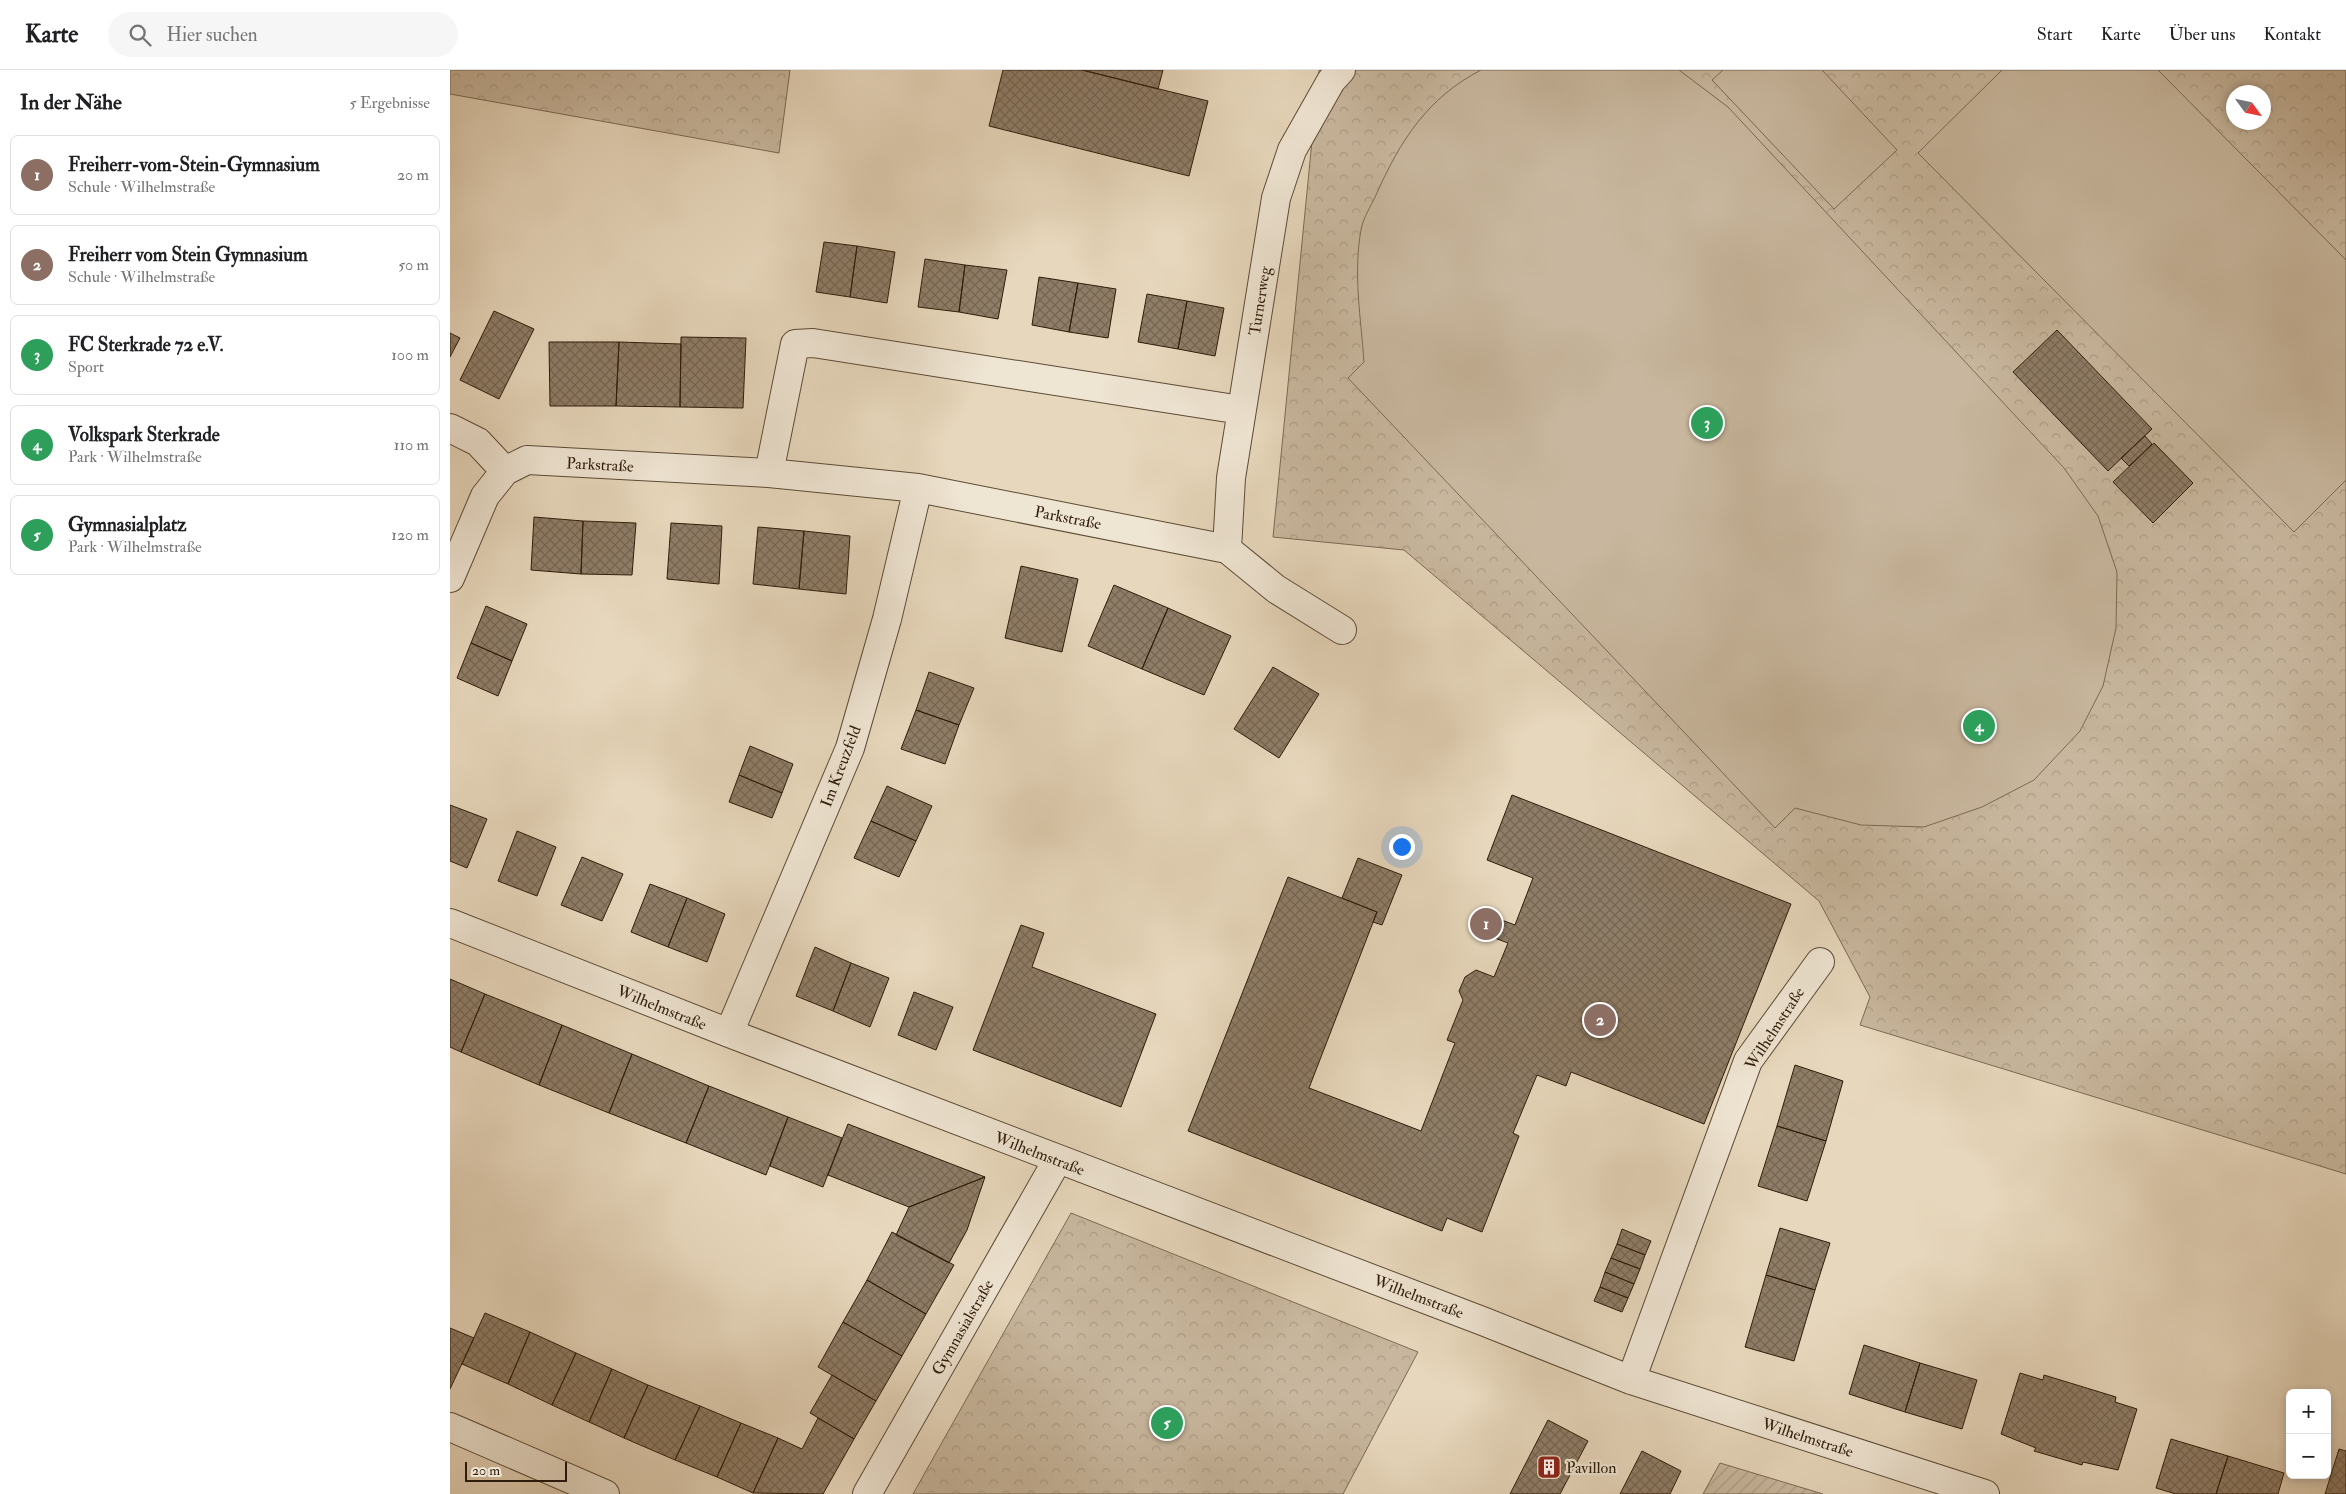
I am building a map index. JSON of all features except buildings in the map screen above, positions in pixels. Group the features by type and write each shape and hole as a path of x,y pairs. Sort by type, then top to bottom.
{"street":[{"name":"Turnerweg","path":"1227,549 1231,478 1276,198 1292,150 1331,82 1341,70"},
{"path":"769,473 795,344 813,343 1241,410"},
{"path":"450,428 478,442 505,471 485,496 450,578"},
{"name":"Parkstraße","path":"505,471 527,460 769,473 918,488 1227,549 1276,589 1342,630"},
{"name":"Im Kreuzfeld","path":"729,1033 850,748 887,619 918,488"},
{"name":"Wilhelmstraße","path":"450,923 729,1033 1485,1322 1631,1380 1985,1494"},
{"name":"Wilhelmstraße","path":"1631,1380 1748,1061 1820,962"},
{"name":"Gymnasialstraße","path":"867,1494 1058,1159"},
{"path":"450,1427 605,1494"}],"green space":[{"path":"450,70 790,70 779,153 450,94"},
{"path":"1319,70 2346,70 2346,1174 1860,1025 1870,997 1819,901 1404,550 1273,537"},
{"path":"1481,70 1679,70 1728,107 2064,468 2098,516 2117,572 2116,628 2103,686 2080,731 2034,780 1982,807 1924,827 1861,825 1795,808 1775,828 1348,378 1364,362 1358,296 1358,263 1361,230 1365,217 1385,175 1417,123 1445,94"},
{"path":"1723,70 1822,70 1897,150 1834,209 1712,80"},
{"path":"2002,70 2158,70 2346,260 2346,480 2294,532 1918,153"},
{"path":"1071,1213 1418,1352 1343,1494 913,1494"},
{"path":"1720,1463 1823,1494 1703,1494"}],"place":[{"name":"FC Sterkrade 72 e.V.","path":"1707,423"},
{"name":"Volkspark Sterkrade","path":"1979,726"},
{"name":"Freiherr-vom-Stein-Gymnasium","path":"1486,924"},
{"name":"Freiherr vom Stein Gymnasium","path":"1600,1020"},
{"name":"Gymnasialplatz","path":"1167,1423"},
{"name":"Pavillon","path":"1549,1467"}]}
